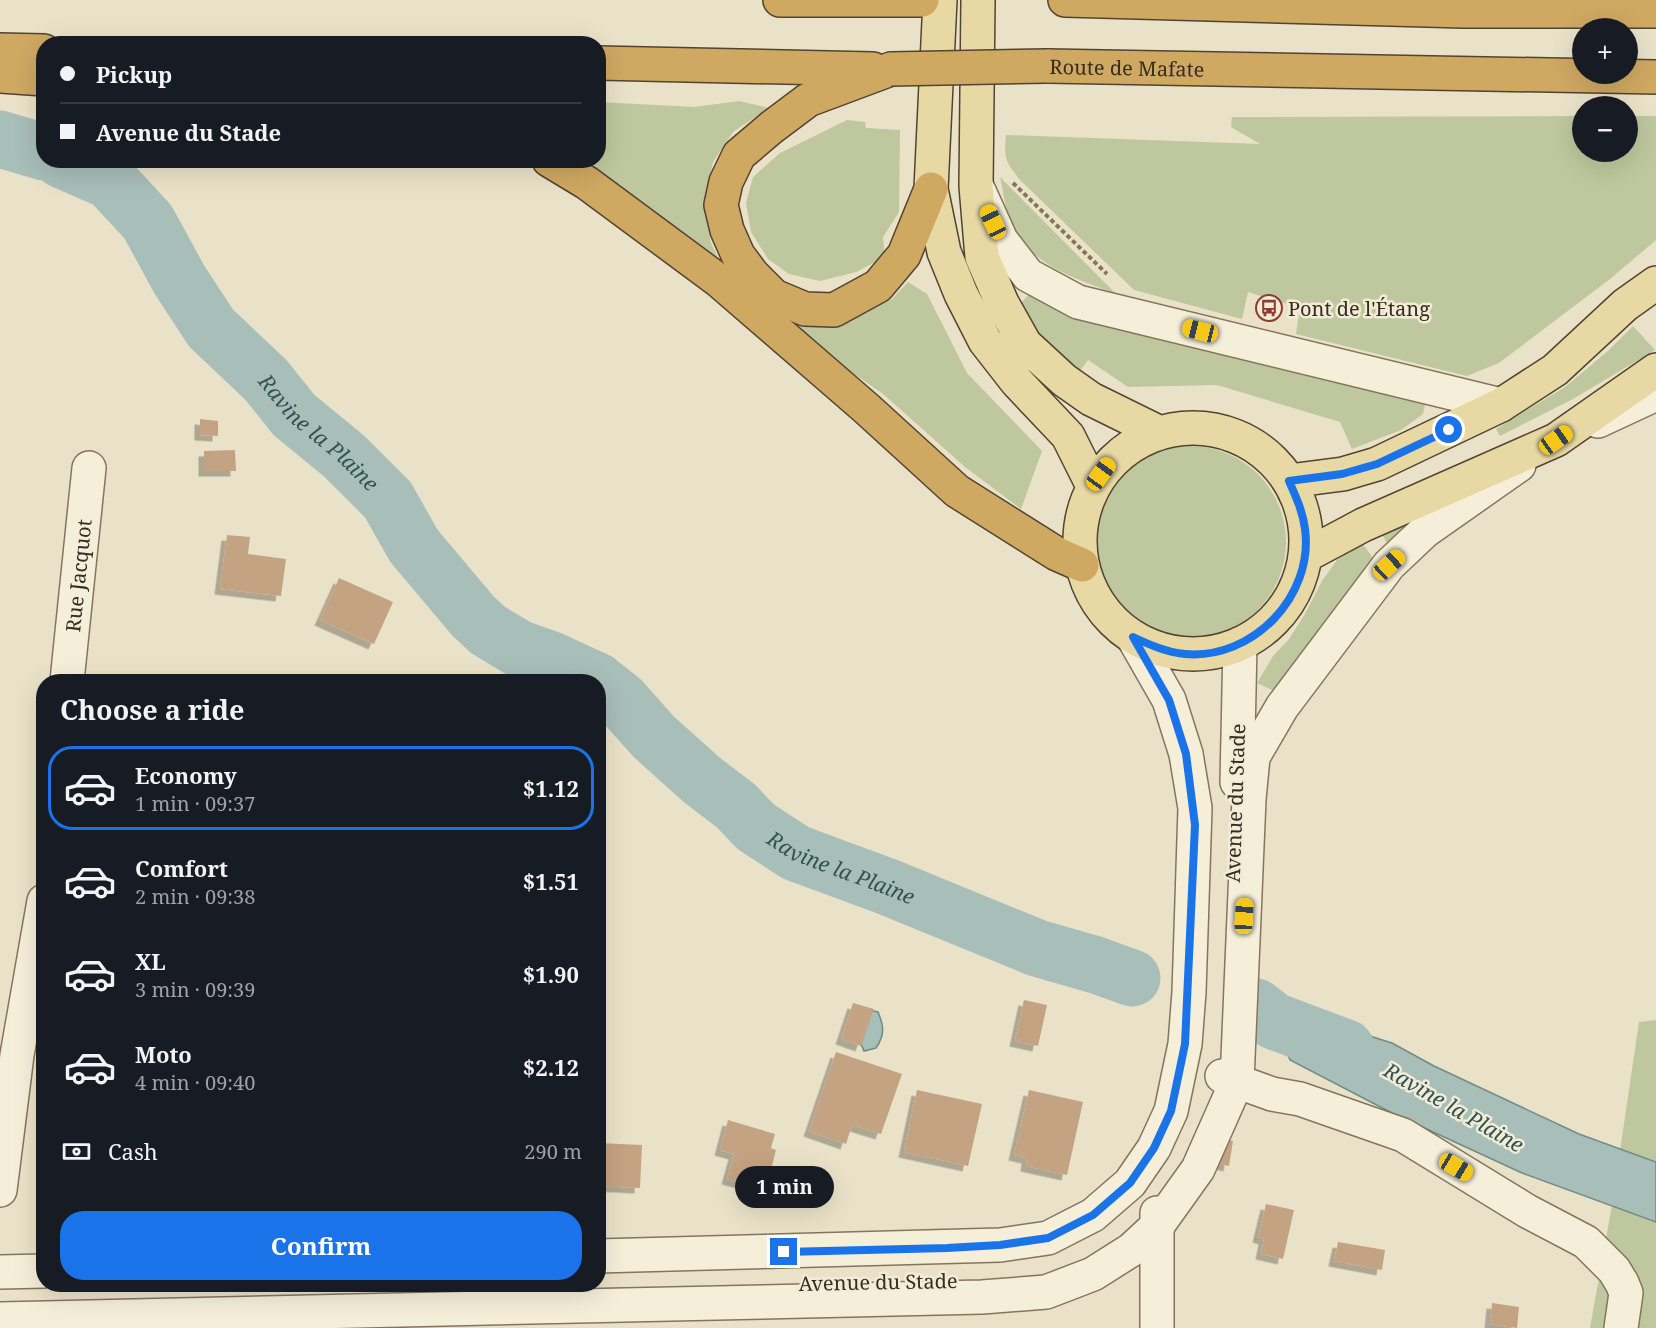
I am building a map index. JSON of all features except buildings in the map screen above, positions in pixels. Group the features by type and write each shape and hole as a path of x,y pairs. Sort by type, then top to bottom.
{"highway":[{"path":"780,0 922,0"},
{"path":"1065,0 1463,11 1656,11"},
{"path":"0,50 36,51"},
{"name":"Route de Mafate","path":"606,63 891,69 1047,66 1656,77"},
{"path":"891,69 808,100 739,155 726,182 721,205 727,230 738,255 753,275 774,296 805,309 834,310 878,286 904,255 931,189"},
{"path":"0,76 36,78"},
{"path":"563,168 588,183 718,280 866,408 957,491 1057,554 1082,565"}],"main road":[{"path":"940,0 931,189 944,252 961,294 985,342 1017,382 1068,436 1093,486"},
{"path":"978,0 976,186 982,257 1002,303 1025,344 1064,380 1091,399 1158,432"},
{"path":"1289,481 1342,474 1377,464 1501,405 1555,370 1625,305 1656,283"},
{"path":"1305,556 1363,525 1556,440 1641,396 1656,370"},
{"path":"1187,427 1218,430 1246,440 1270,458 1289,481 1300,505 1306,530 1305,556 1298,584 1284,609 1264,629 1240,644 1214,653 1186,654 1158,649 1133,637 1110,618 1092,593 1082,565 1079,538 1083,511 1093,486 1110,462 1132,444 1158,432 1187,427"}],"street":[{"path":"976,186 1001,240 1028,275 1078,302 1501,405"},
{"path":"0,1319 982,1297 1046,1292 1094,1274 1131,1251 1157,1215 1198,1169 1229,1078 1253,757 1282,707 1389,565 1425,531 1556,440"},
{"name":"Rue Jacquot","path":"68,674 88,468"},
{"path":"606,1247 993,1238 1043,1228 1095,1198 1139,1155 1164,1093 1171,1030 1178,804 1167,733 1159,704 1133,637"},
{"name":"Avenue du Stade","path":"606,1256 1000,1245 1048,1238 1093,1215 1130,1183 1154,1148 1171,1111 1185,1044 1195,825 1186,754 1169,700 1133,637"},
{"name":"Avenue du Stade","path":"1229,1078 1228,1000 1240,644"},
{"path":"0,1190 8,1054 36,935"},
{"path":"1229,1078 1272,1094 1300,1099 1403,1135 1527,1211 1586,1242 1614,1270 1622,1283 1626,1293 1622,1328"},
{"path":"1157,1215 1157,1328"},
{"name":"Avenue du Stade","path":"606,1288 1045,1276 1105,1248 1157,1215"},
{"path":"0,1260 36,1259"},
{"path":"0,1272 36,1271"},
{"name":"Avenue du Stade","path":"0,1303 456,1292"}],"path":[{"path":"1008,178 1109,275"}],"green space":[{"path":"739,101 769,108 733,132 713,162 705,200 711,243 719,260 588,168 606,168 606,102 694,107"},
{"path":"1572,116 1572,162 1638,162 1638,116 1656,116 1656,240 1610,279 1499,363 1467,376 1296,334 1300,308 1248,292 1242,319 1134,290 1020,180 1008,164 1005,149 1006,135 1260,144 1231,127 1232,117"},
{"path":"847,120 865,122 866,128 900,130 899,212 883,237 885,257 856,272 820,281 789,274 768,259 751,232 746,203 753,177 780,153"},
{"path":"1000,177 1116,294 1052,266 1026,245 1008,214"},
{"path":"908,282 927,294 967,373 1042,451 1021,509 965,467 882,393 782,325 786,317 820,325 853,318 892,299"},
{"path":"1032,291 1426,401 1423,414 1401,430 1352,449 1340,422 1217,385 1128,387 1088,360 1079,372 1037,332 1021,303"},
{"path":"1633,326 1655,350 1573,399 1500,436 1496,429 1565,387 1609,350"},
{"path":"1181,446 1199,446 1227,453 1258,474 1279,505 1286,542 1279,579 1258,610 1227,631 1199,638 1181,638 1145,627 1116,603 1105,587 1098,570 1094,551 1094,533 1105,497 1129,468 1145,457 1162,450"},
{"path":"1442,503 1391,549 1381,533"},
{"path":"1361,542 1377,563 1276,692 1257,683 1273,656 1289,639 1322,581 1337,560"},
{"path":"1656,1020 1656,1328 1590,1328 1612,1205 1639,1022"}],"water":[{"path":"868,1010 878,1012 883,1030 876,1048 864,1051 861,1044"},
{"path":"1309,1017 1392,1043 1434,1066 1579,1134 1656,1162 1656,1222 1522,1173 1392,1113 1290,1060 1274,1021"}],"waterway":[{"name":"Ravine la Plaine","path":"0,139 36,150"},
{"name":"Ravine la Plaine","path":"80,168 110,181 148,222 179,279 211,328 266,380 294,415 344,456 388,500 414,546 473,616 488,630 518,648 582,674"},
{"name":"Ravine la Plaine","path":"606,688 621,700 654,737 702,780 736,806 756,827 796,853 888,887 1037,948 1132,978"},
{"name":"Ravine la Plaine","path":"1256,1007 1274,1021 1346,1048"}],"place":[{"name":"Pont de l'Étang","path":"1269,308"}],"route":[{"path":"784,1252 947,1248 1000,1245 1048,1238 1093,1215 1130,1183 1154,1148 1171,1111 1185,1044 1195,825 1195,808 1186,754 1169,700 1133,637 1158,649 1186,654 1214,653 1240,644 1264,629 1284,609 1298,584 1305,556 1306,530 1300,505 1289,481 1342,474 1377,464 1449,430"}]}
